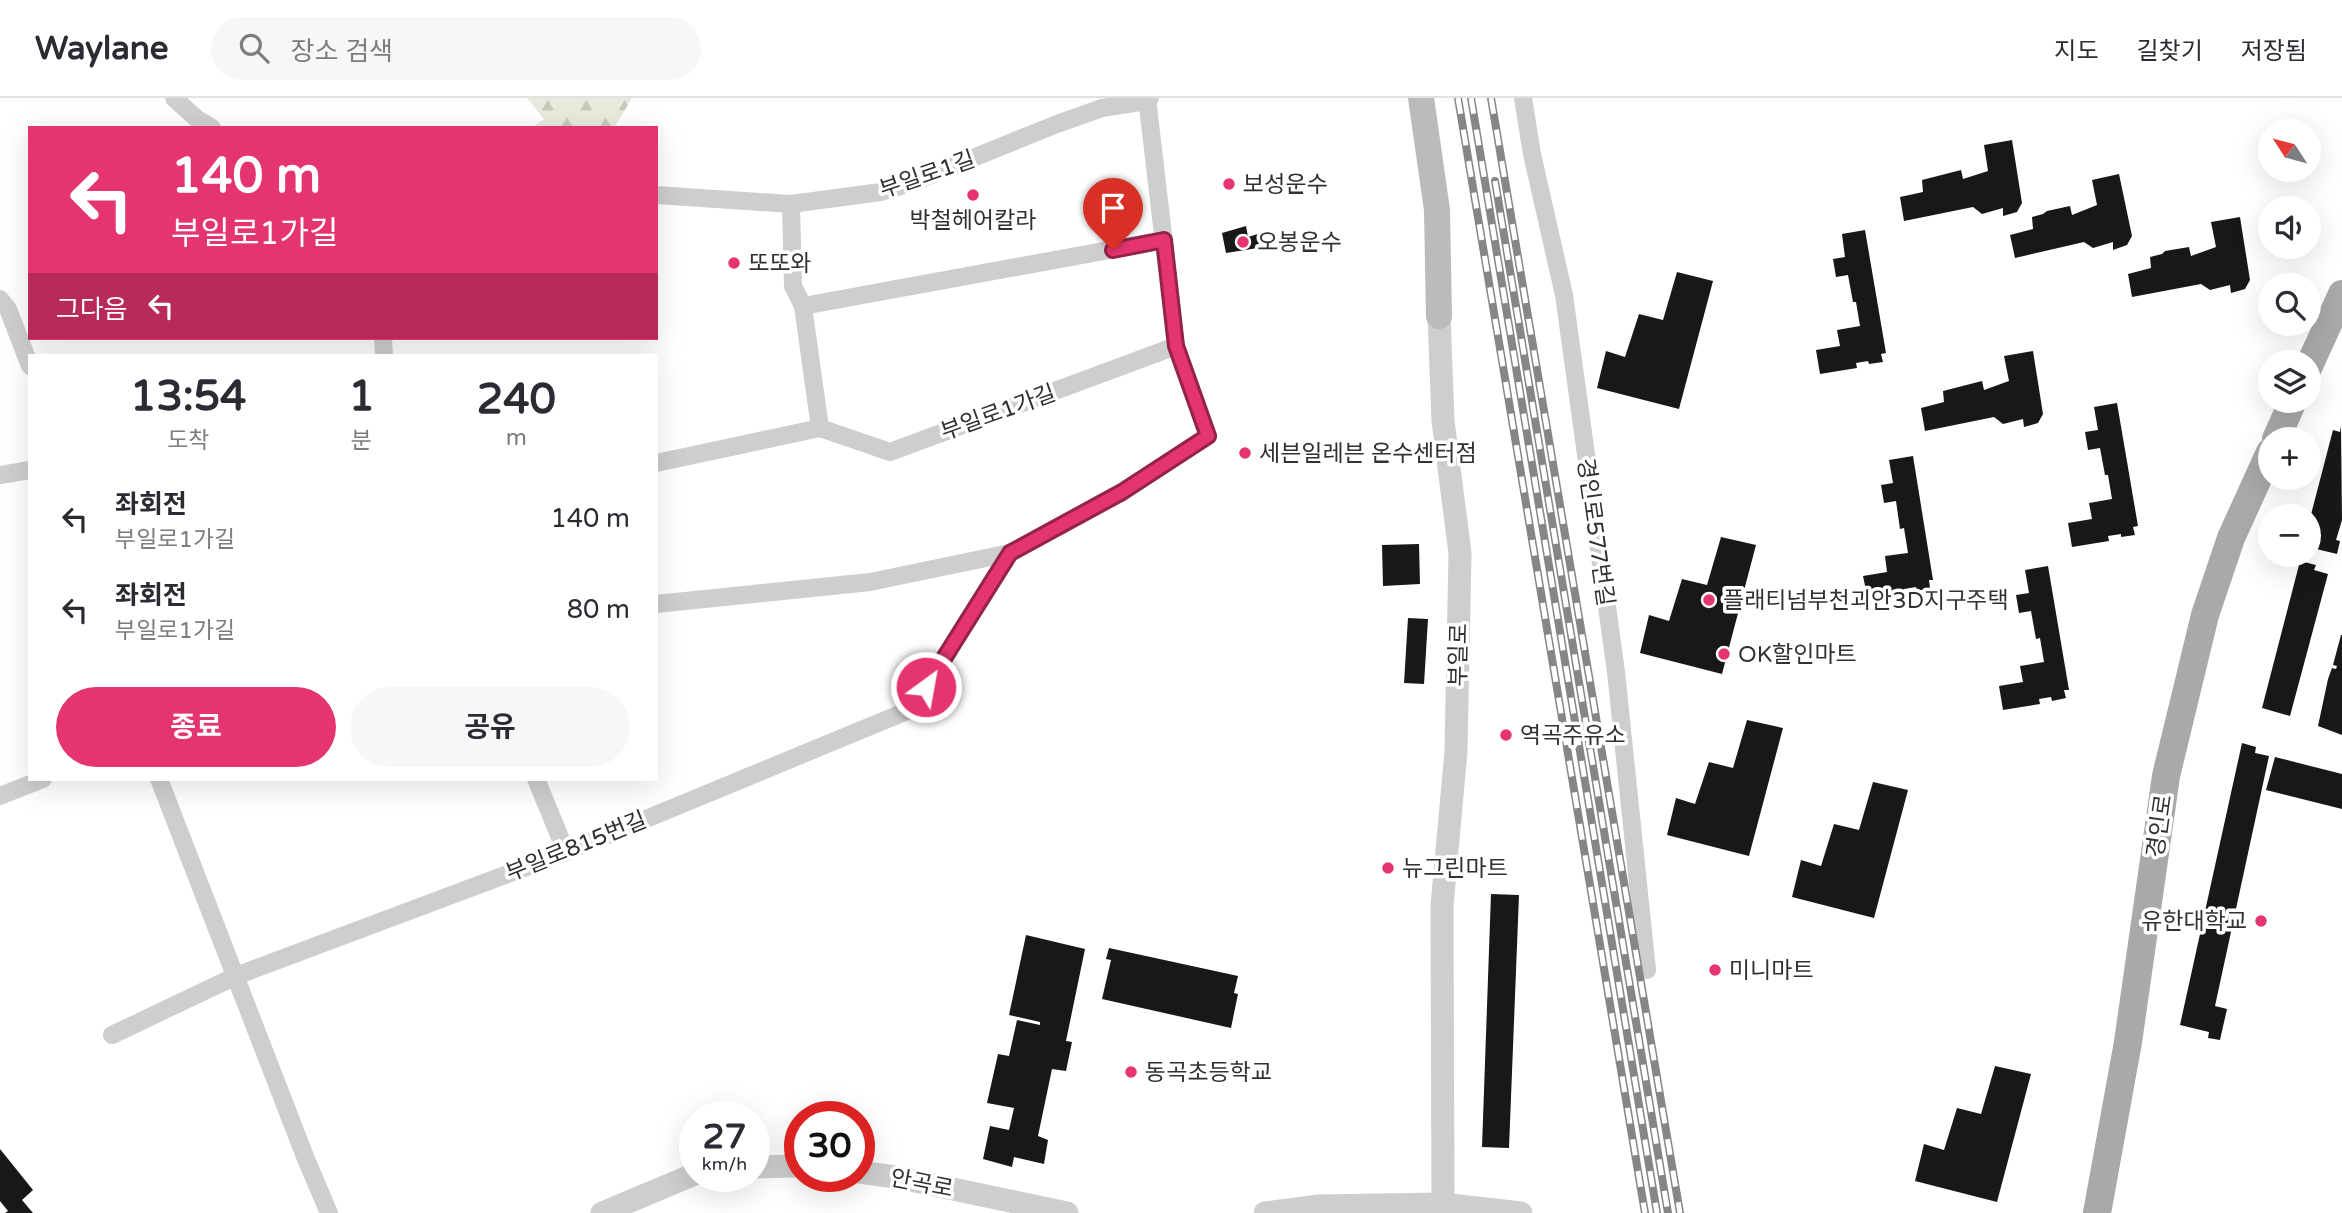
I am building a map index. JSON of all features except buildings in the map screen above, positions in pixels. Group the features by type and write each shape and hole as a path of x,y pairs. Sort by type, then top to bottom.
{"main road":[{"name":"부일로","path":"1421,98 1437,210 1439,316"},
{"path":"2316,350 2342,293"},
{"name":"경인로","path":"2097,1213 2128,1042 2166,776 2205,615 2231,538 2258,478"}],"street":[{"path":"174,98 209,126"},
{"name":"경인로577번길","path":"1523,98 1532,154 1564,295 1616,672 1647,970"},
{"path":"658,604 870,582 1010,553 1122,492 1208,436 1176,346 1148,99"},
{"name":"부일로1길","path":"658,195 791,204 858,196 911,183 1102,108 1148,99"},
{"path":"658,463 820,428 803,306 793,286 791,204"},
{"path":"803,306 1164,240"},
{"path":"0,299 8,309 28,361"},
{"name":"부일로","path":"1439,316 1443,421 1460,553 1456,751 1442,906 1442,1208"},
{"name":"부일로1가길","path":"820,428 890,452 1176,346"},
{"path":"0,475 28,470"},
{"name":"부일로815번길","path":"112,1035 236,976 566,852 912,709 1010,553"},
{"path":"0,796 38,781"},
{"path":"160,781 329,1213"},
{"path":"537,781 566,852"},
{"name":"안곡로","path":"875,1174 1067,1213"},
{"path":"602,1213 679,1181"},
{"path":"1265,1213 1319,1206 1442,1208 1521,1213"}],"green space":[{"path":"527,98 632,98 615,126 534,126 544,119"}],"railway":[{"path":"1458,98 1645,1213"},
{"path":"1471,98 1657,1213"},
{"path":"1491,98 1680,1213"},
{"path":"1495,181 1668,1213"}],"place":[{"name":"보성운수","path":"1229,184"},
{"name":"박철헤어칼라","path":"973,195"},
{"name":"오봉운수","path":"1243,242"},
{"name":"또또와","path":"734,263"},
{"name":"세븐일레븐 온수센터점","path":"1245,453"},
{"name":"플래티넘부천괴안3D지구주택","path":"1709,600"},
{"name":"OK할인마트","path":"1724,654"},
{"name":"역곡주유소","path":"1506,735"},
{"name":"뉴그린마트","path":"1388,868"},
{"name":"유한대학교","path":"2261,921"},
{"name":"미니마트","path":"1715,970"},
{"name":"동곡초등학교","path":"1131,1072"}],"route":[{"path":"926,687 1010,553 1122,492 1208,436 1176,346 1164,240 1113,250"}]}
